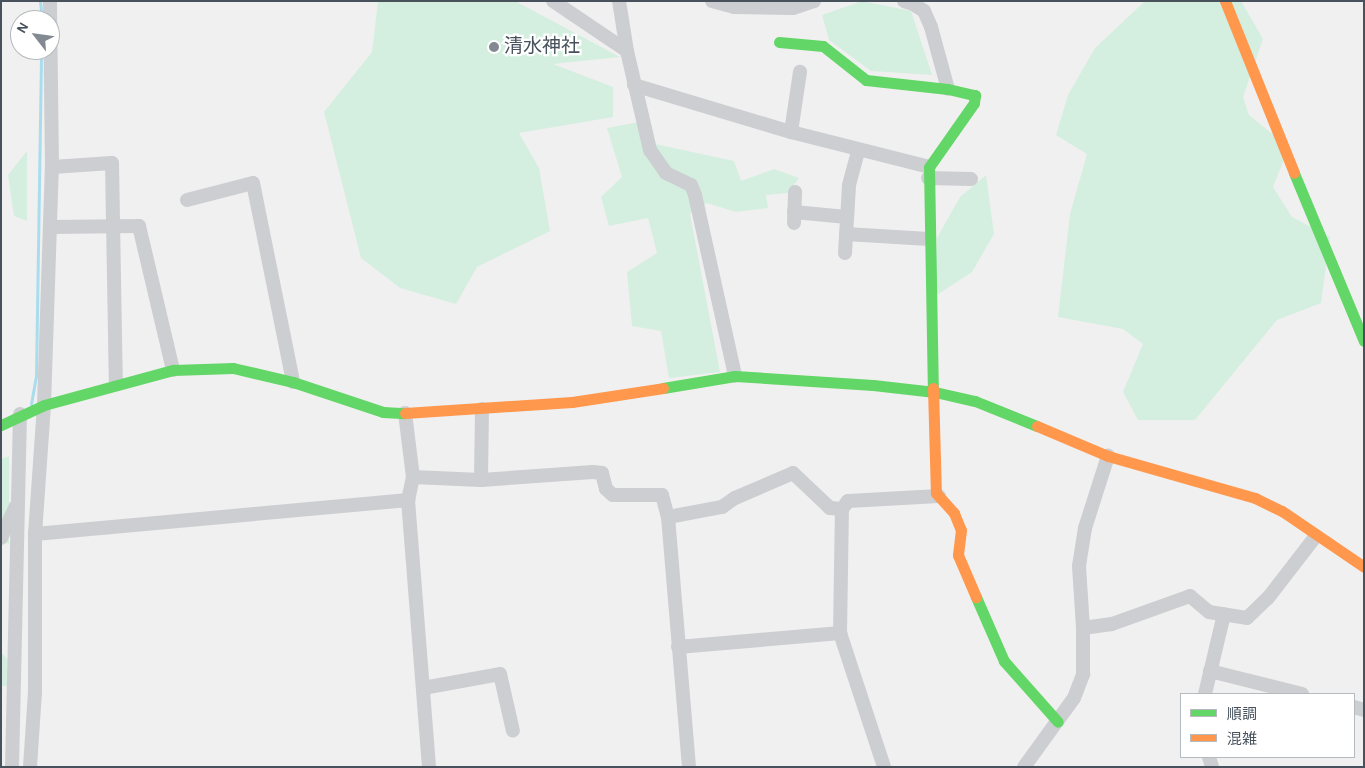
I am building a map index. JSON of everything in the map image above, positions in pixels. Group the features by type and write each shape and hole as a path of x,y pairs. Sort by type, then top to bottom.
{"street":[{"path":"30,767 35,692 35,534 44,405 52,168 50,1"},
{"path":"553,1 627,50"},
{"path":"619,1 634,86 650,150 666,173 691,186 695,195 735,376"},
{"path":"712,1 734,7 793,8 814,1"},
{"path":"904,1 914,4 924,11 931,27 948,89"},
{"path":"1224,1 1259,91 1364,341"},
{"path":"779,42 822,46 866,80 976,94 974,103 928,173 935,392 936,493 954,513 962,530 958,555 1004,661 1058,722"},
{"path":"791,132 800,72"},
{"path":"634,86 928,173 971,179"},
{"path":"845,253 849,185 858,151"},
{"path":"52,168 112,163 111,226 116,384"},
{"path":"187,200 253,183 293,382"},
{"path":"795,192 794,217 847,217"},
{"path":"50,227 139,226 173,370"},
{"path":"846,234 929,239"},
{"path":"1,425 20,414 44,405 173,370 233,368 293,382 384,412 482,409 572,402 735,376 873,385 935,392 975,401 1108,456 1255,498 1282,511 1364,567"},
{"path":"481,480 482,409"},
{"path":"405,412 413,477 408,500 429,767"},
{"path":"12,767 20,414"},
{"path":"1024,767 1074,698 1083,674 1083,628 1079,566 1085,528 1108,456"},
{"path":"413,477 481,480 602,473 606,489 613,495 662,495 668,517 689,767"},
{"path":"668,517 722,507 735,498 793,473 830,508 842,509"},
{"path":"884,767 840,633 842,509 848,501 939,496"},
{"path":"35,534 408,500"},
{"path":"1,538 19,501"},
{"path":"1083,628 1112,624 1190,596 1209,612 1247,618 1268,598 1316,536"},
{"path":"1205,693 1224,614"},
{"path":"678,646 840,633"},
{"path":"1210,671 1298,693"},
{"path":"422,688 500,674 514,731"}],"green space":[{"path":"378,1 515,1 620,57 553,64 613,87 613,117 519,133 539,168 550,231 477,267 456,304 400,288 361,258 324,112 372,52"},
{"path":"862,1 911,11 932,75 871,71 829,40 822,15"},
{"path":"1145,1 1241,1 1263,39 1243,97 1249,115 1289,147 1273,187 1292,217 1330,237 1321,303 1277,320 1195,420 1138,420 1123,392 1143,344 1123,329 1058,317 1070,214 1087,154 1056,135 1068,95 1095,48"},
{"path":"639,122 655,144 734,161 741,181 774,169 799,178 788,193 766,195 768,208 736,212 707,203 690,214 720,372 669,378 661,331 632,326 627,272 657,253 648,218 609,226 601,197 622,177 607,128"},
{"path":"27,151 27,221 14,216 8,175"},
{"path":"986,175 994,234 972,272 935,296 937,238 960,197"},
{"path":"9,456 9,544 1,542 1,459"},
{"path":"1,652 7,659 9,686 1,686"}],"waterway":[{"path":"40,1 41,10"},
{"path":"31,404 36,376 41,60"}],"traffic: fast":[{"path":"779,42 823,46 866,80 948,89 975,95 974,103 929,167 933,388"},
{"path":"1294,173 1364,341"},
{"path":"1,425 44,405 173,370 233,368 293,382 383,412 405,413"},
{"path":"663,388 735,376 873,385 935,392 975,401 1037,426"},
{"path":"976,597 1004,661 1058,722"}],"traffic: slow":[{"path":"1225,1 1294,173"},
{"path":"405,413 572,402 663,388"},
{"path":"933,388 936,493 954,513 961,530 958,555 976,597"},
{"path":"1037,426 1108,456 1255,498 1282,511 1364,567"}],"place":[{"name":"清水神社","path":"494,47"}]}
